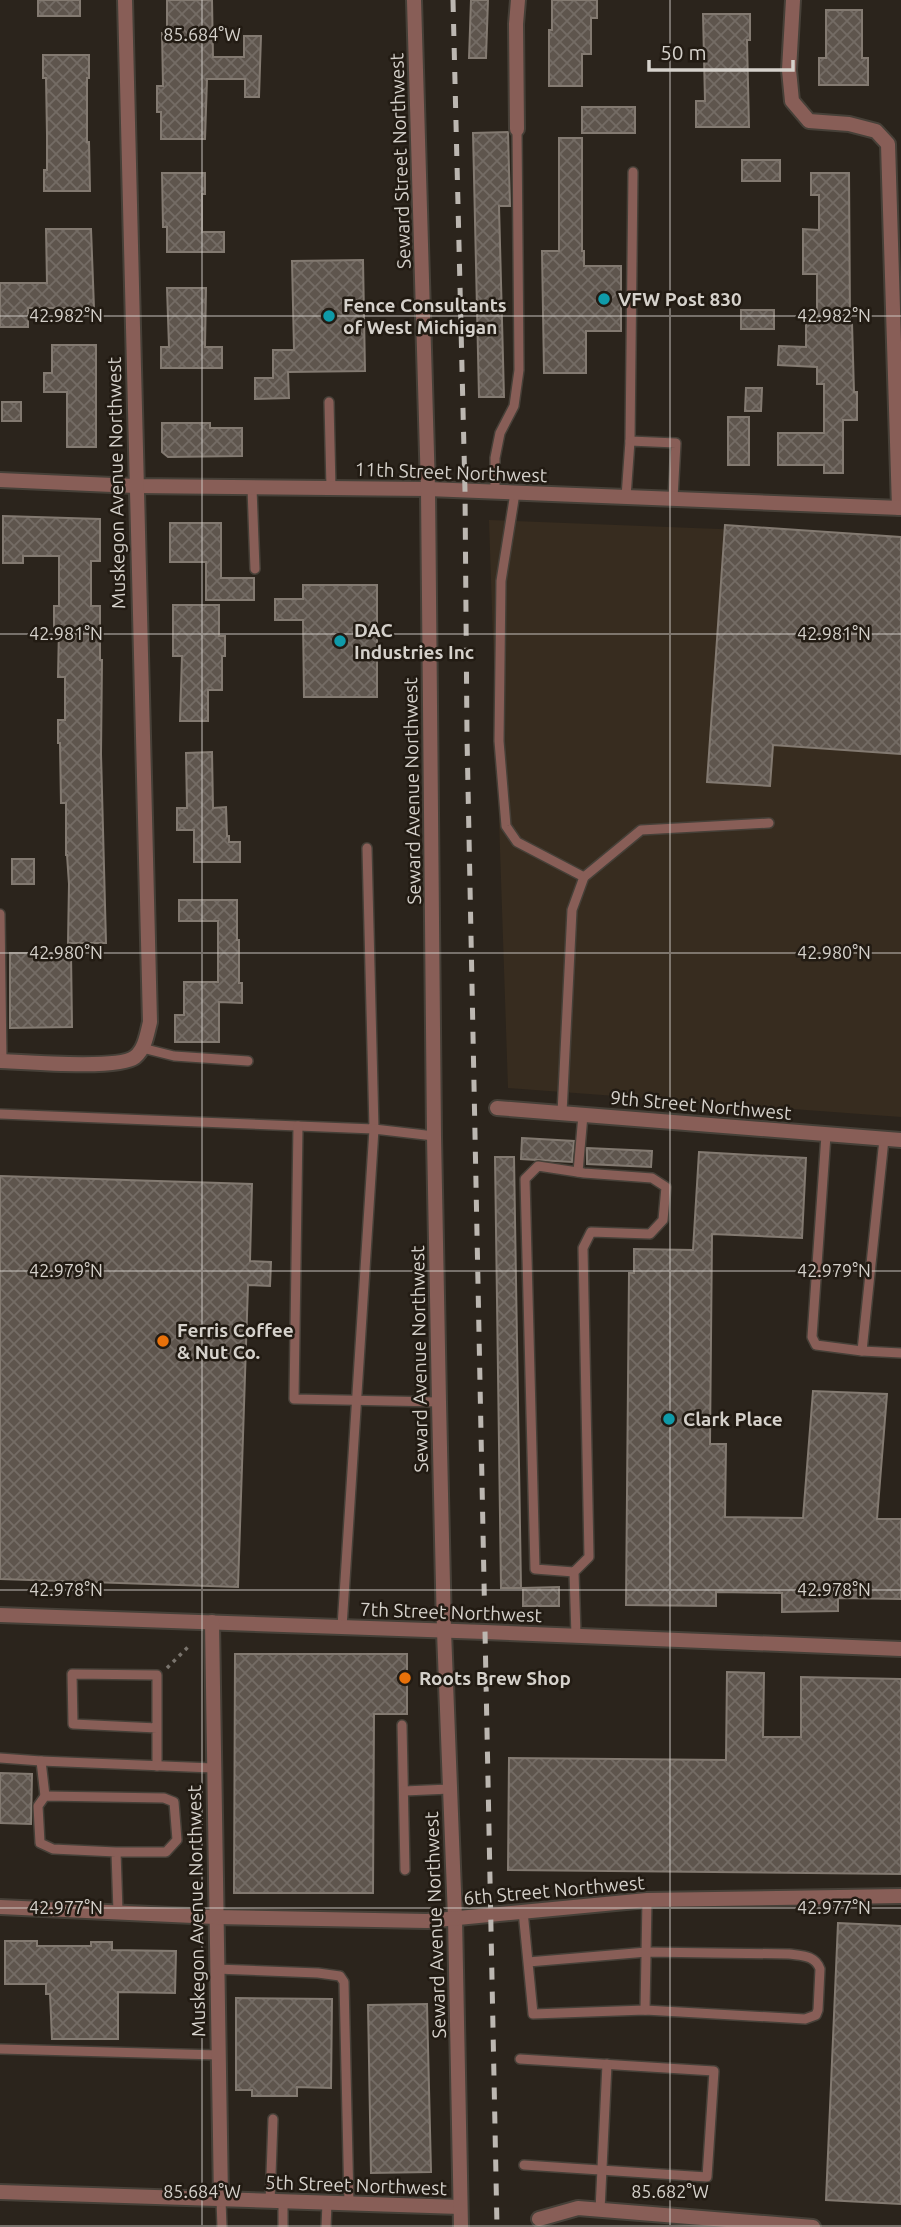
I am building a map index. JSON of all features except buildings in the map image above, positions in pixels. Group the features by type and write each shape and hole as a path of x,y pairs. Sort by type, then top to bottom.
{"street":[{"name":"Muskegon Avenue Northwest","path":"125,0 150,1022 142,1048"},
{"name":"Seward Street Northwest","path":"414,0 428,489"},
{"path":"517,129 518,0"},
{"path":"793,0 789,70 792,102 809,121 849,124 876,131 888,144 900,508"},
{"name":"11th Street Northwest","path":"0,480 135,486 428,489 900,508"},
{"name":"Seward Avenue Northwest","path":"428,489 439,1402 455,1918 461,2227"},
{"path":"1,1061 112,1063 134,1059 142,1048"},
{"name":"9th Street Northwest","path":"498,1108 901,1140"},
{"name":"7th Street Northwest","path":"0,1615 901,1648"},
{"name":"Muskegon Avenue Northwest","path":"212,1622 221,2200"},
{"name":"6th Street Northwest","path":"0,1907 215,1917 427,1921 647,1900 901,1896"},
{"name":"5th Street Northwest","path":"0,2192 460,2207"},
{"path":"539,2219 578,2208 678,2221 813,2227"}],"lane":[{"path":"495,492 495,458 500,433 514,406 519,370 517,129"},
{"path":"626,497 630,441 633,172"},
{"path":"329,402 331,488"},
{"path":"630,441 676,443 673,498"},
{"path":"252,488 255,569"},
{"path":"514,493 500,581 499,741 506,826 517,842 584,877"},
{"path":"562,1113 572,910 584,877 642,830 769,823"},
{"path":"342,1627 374,1129 367,848"},
{"path":"0,914 1,1061"},
{"path":"142,1048 174,1056 248,1061"},
{"path":"0,1114 374,1129 434,1136"},
{"path":"578,1172 583,1115"},
{"path":"298,1126 294,1399 439,1402"},
{"path":"826,1135 812,1337 816,1345 901,1353"},
{"path":"862,1351 884,1139"},
{"path":"574,1572 535,1569 525,1179 538,1166 652,1178 666,1187 663,1220 650,1234 592,1232 583,1248 589,1557 574,1572 576,1635"},
{"path":"157,1728 73,1724 72,1674 157,1675 157,1728 157,1766"},
{"path":"402,1725 405,1870"},
{"path":"0,1758 213,1768"},
{"path":"41,1760 45,1796 38,1806 40,1843 53,1849 166,1852 177,1840 174,1802 164,1798 45,1796"},
{"path":"404,1791 450,1788"},
{"path":"116,1852 118,1912"},
{"path":"645,2010 647,1900"},
{"path":"523,1911 533,2014 645,2010 811,2018 818,2010 820,1969 809,1957 789,1954 647,1952 528,1962"},
{"path":"216,1969 318,1973 340,1976 344,1982 349,2204"},
{"path":"0,2049 218,2055"},
{"path":"520,2059 714,2071 707,2177 524,2165"},
{"path":"600,2210 607,2064"},
{"path":"273,2119 276,2202 283,2227"},
{"path":"221,2200 222,2227"},
{"path":"326,2227 327,2203"}],"path":[{"path":"157,1675 189,1646"}],"shaded area":[{"path":"489,520 901,536 901,1117 508,1088"}],"railway":[{"path":"453,0 465,491 467,737 497,2227"}],"place":[{"name":"VFW Post 830","path":"604,299"},
{"name":"Fence Consultants of West Michigan","path":"329,316"},
{"name":"DAC Industries Inc","path":"340,641"},
{"name":"Ferris Coffee & Nut Co.","path":"163,1341"},
{"name":"Clark Place","path":"669,1419"},
{"name":"Roots Brew Shop","path":"405,1678"}]}
